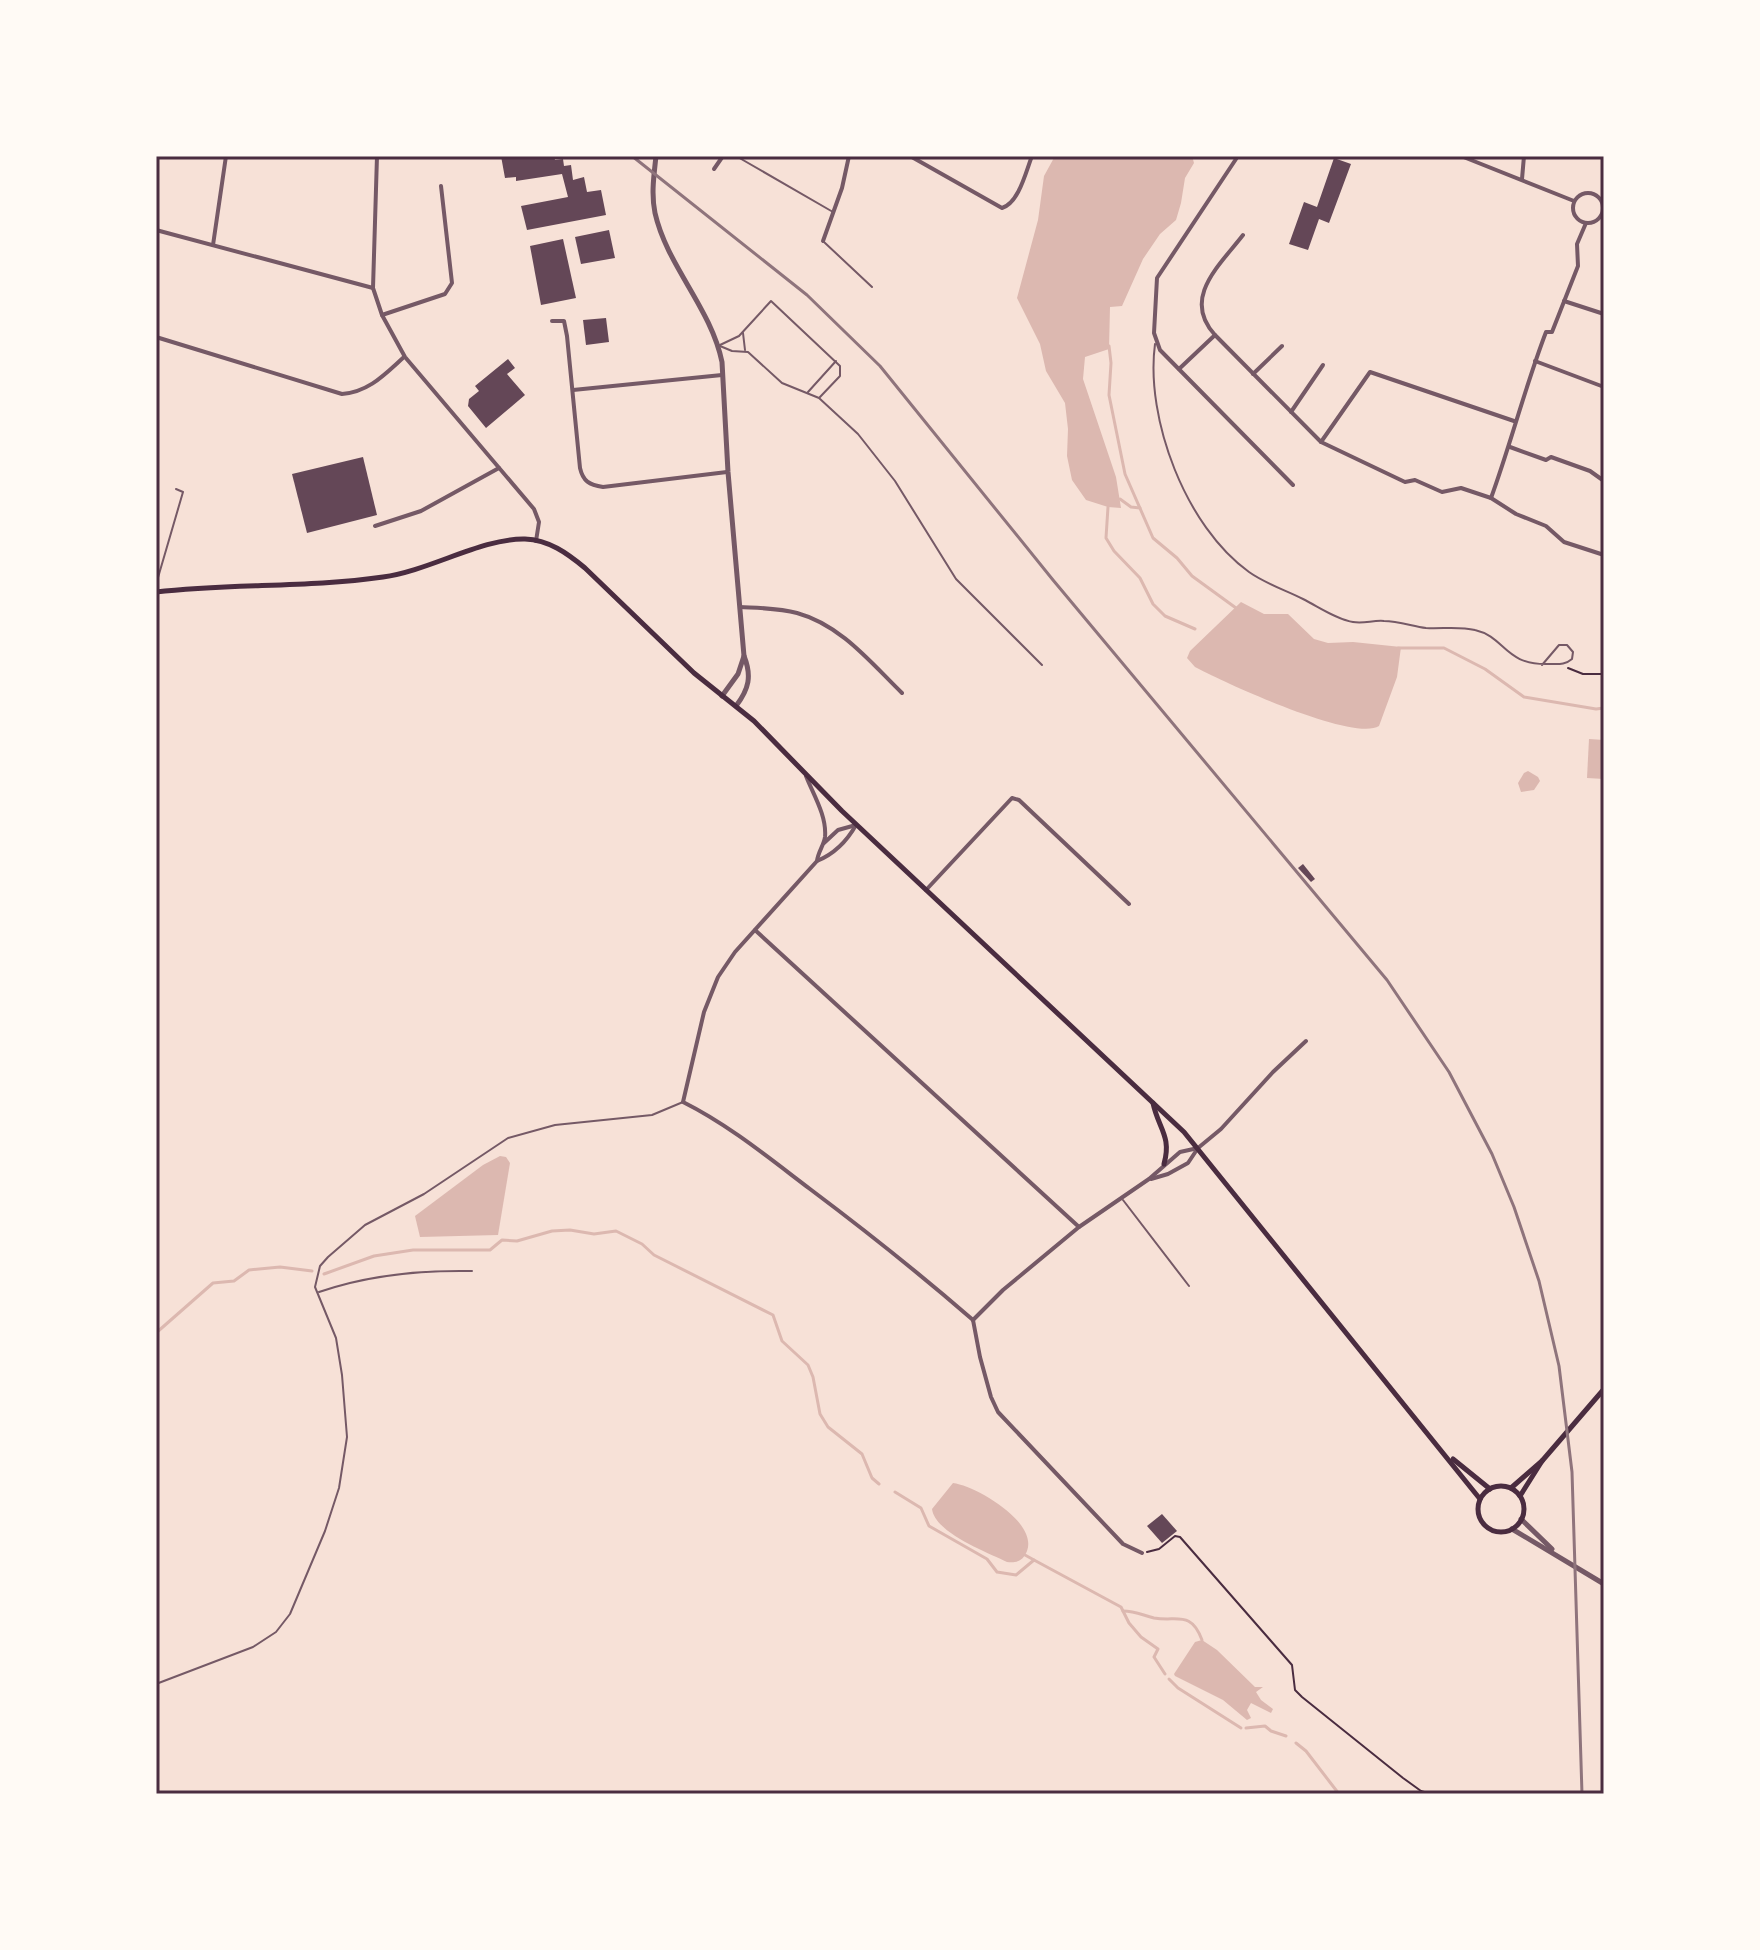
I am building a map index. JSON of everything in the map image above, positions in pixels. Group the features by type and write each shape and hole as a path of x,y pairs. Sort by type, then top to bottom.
{"main road":[{"path":"157,592 381,577 418,570 498,542 536,541 557,548 574,559 694,673 736,706 856,825 1153,1102 1198,1148 1480,1499"},
{"path":"1153,1102 1157,1121 1168,1142 1164,1164"},
{"path":"1520,1496 1542,1461 1604,1389"},
{"path":"1449,1457 1490,1489"},
{"path":"1511,1488 1542,1461"},
{"path":"1500,1486 1511,1488 1520,1496 1524,1510 1521,1519 1512,1529 1497,1531 1483,1524 1478,1514 1480,1499 1490,1489 1500,1486"}],"street":[{"path":"213,245 226,156"},
{"path":"377,156 373,288 382,315 405,357 534,509 539,522 536,541"},
{"path":"656,156 652,190 658,222 719,345 724,375 728,472 744,656 749,673 748,688 736,706"},
{"path":"714,169 723,156"},
{"path":"823,241 848,171 849,156"},
{"path":"910,156 1002,208 1014,199 1032,156"},
{"path":"1238,156 1157,278 1155,342 1293,485"},
{"path":"1461,156 1473,158 1574,201"},
{"path":"1522,179 1524,156"},
{"path":"382,315 445,294 450,289 452,283 441,186"},
{"path":"1597,196 1604,190"},
{"path":"1583,193 1597,196 1603,204 1603,214 1596,221 1586,223 1574,214 1574,201 1583,193"},
{"path":"1491,498 1510,447 1514,421 1535,361 1546,332 1552,332 1578,266 1577,244 1586,223"},
{"path":"156,230 373,288"},
{"path":"1243,235 1210,278 1202,294 1203,316 1215,335 1321,442 1405,482 1415,480 1442,492 1461,488 1491,498 1516,514 1546,526 1564,542 1604,555"},
{"path":"1564,301 1604,314"},
{"path":"552,321 564,321 580,468 588,483 603,487 728,472"},
{"path":"1179,369 1215,335"},
{"path":"156,337 342,394 358,393 369,387 405,357"},
{"path":"1253,374 1282,346"},
{"path":"1535,361 1604,387"},
{"path":"1291,412 1323,365"},
{"path":"1321,442 1370,372 1514,421"},
{"path":"573,390 724,375"},
{"path":"1510,447 1590,471 1604,481"},
{"path":"375,526 421,511 500,468"},
{"path":"740,607 781,610 817,620 848,640 902,693"},
{"path":"722,696 738,674 744,656"},
{"path":"806,776 822,814 825,835 817,861 735,952 718,977 704,1012 683,1102 758,1149 921,1274 973,1320 991,1397 1007,1424 1123,1544 1142,1553"},
{"path":"926,890 1012,798 1019,800 1129,904"},
{"path":"823,845 838,830 856,825"},
{"path":"817,861 828,856 847,839 856,825"},
{"path":"755,930 1079,1227"},
{"path":"1149,1179 1168,1174 1188,1163 1198,1148 1221,1129 1306,1041"},
{"path":"973,1320 1003,1290 1079,1227 1149,1179 1180,1152 1198,1148"},
{"path":"1521,1519 1556,1553"},
{"path":"1512,1529 1601,1583"}],"lane":[{"path":"736,156 834,213"},
{"path":"823,241 872,287"},
{"path":"719,345 743,332 771,301 840,366 840,376 819,398"},
{"path":"743,332 745,351"},
{"path":"1155,342 1153,361 1158,413 1175,472 1217,541 1242,567 1265,583 1345,620 1361,623 1383,620 1425,628 1474,629 1518,660 1530,664 1542,665 1564,664 1570,662 1572,650 1565,644 1556,647 1542,665"},
{"path":"719,345 732,351 745,351 782,383 819,398 858,434 887,470 956,579 1042,665"},
{"path":"807,393 837,361"},
{"path":"157,592 157,581 183,492 176,489"},
{"path":"156,1684 262,1642 282,1625 301,1590 334,1506 347,1437 336,1338 315,1281 320,1266 338,1246 365,1225 424,1194 508,1138 555,1125 652,1115 683,1102"},
{"path":"1122,1199 1189,1286"},
{"path":"318,1292 347,1282 433,1270 472,1271"}],"path":[{"path":"1564,664 1583,674 1604,674"},
{"path":"1142,1553 1159,1549 1175,1536 1180,1537 1292,1665 1295,1690 1403,1778 1431,1794"}],"shaded area":[{"path":"1055,156 1192,156 1194,163 1185,178 1176,220 1160,234 1143,259 1122,306 1110,307 1109,349 1085,357 1083,379 1116,477 1121,508 1086,500 1072,480 1067,456 1065,403 1046,371 1040,344 1017,298 1038,220 1044,176"},
{"path":"1241,602 1264,614 1288,614 1314,639 1328,643 1401,647 1397,677 1379,726 1365,729 1317,718 1195,667 1187,658 1190,651"},
{"path":"1589,739 1604,740 1604,779 1587,778"},
{"path":"1528,771 1540,781 1534,790 1521,792 1518,783"},
{"path":"500,1156 506,1157 510,1163 498,1235 420,1237 415,1216 483,1165"},
{"path":"953,1483 989,1498 1014,1518 1028,1540 1022,1559 1007,1562 963,1541 942,1526 932,1509"},
{"path":"1202,1640 1217,1650 1255,1687 1263,1687 1256,1692 1273,1709 1271,1713 1251,1703 1247,1710 1251,1718 1247,1720 1223,1700 1175,1676 1195,1642"}],"building":[{"path":"501,156 554,156 555,160 563,159 564,166 571,165 573,180 584,177 587,192 601,190 606,215 527,230 521,206 568,197 562,174 516,181 516,177 505,178"},
{"path":"1334,158 1351,164 1329,223 1319,219 1308,250 1289,244 1304,202 1317,207"},
{"path":"609,230 615,258 581,264 575,237"},
{"path":"563,239 576,298 541,305 530,246"},
{"path":"606,318 609,342 586,345 583,320"},
{"path":"508,359 515,368 507,374 525,395 486,428 468,406 469,399 479,391 475,386"},
{"path":"363,457 377,515 307,533 292,474"},
{"path":"1303,864 1315,879 1311,882 1298,868"},
{"path":"1162,1514 1177,1531 1162,1543 1147,1526"}],"waterway":[{"path":"1109,346 1109,395 1125,474 1153,538 1177,558 1192,576 1236,608"},
{"path":"1120,499 1131,507 1140,508"},
{"path":"1108,507 1106,538 1114,551 1140,578 1153,604 1165,616 1195,629"},
{"path":"1398,648 1444,648 1485,669 1524,697 1604,708"},
{"path":"324,1274 374,1256 413,1250 490,1250 502,1240 517,1241 552,1231 594,1234 616,1231 642,1244 654,1255 773,1315 782,1341 808,1365 820,1414 828,1427 862,1454 872,1478 879,1484"},
{"path":"156,1333 213,1283 234,1281 249,1270 280,1267 312,1271"},
{"path":"895,1492 921,1508 929,1526 987,1559 997,1572 1016,1575 1034,1560 1121,1607 1141,1637 1158,1649 1154,1657 1165,1674"},
{"path":"1025,1555 1034,1560"},
{"path":"1123,1611 1188,1621 1202,1640"},
{"path":"1169,1679 1241,1728"},
{"path":"1246,1728 1265,1726 1286,1736"},
{"path":"1296,1743 1306,1751 1339,1794"}],"railway":[{"path":"632,156 807,295 880,366 1053,580 1387,980 1449,1072 1492,1154 1514,1207 1539,1281 1559,1366 1572,1472 1582,1794"}]}
